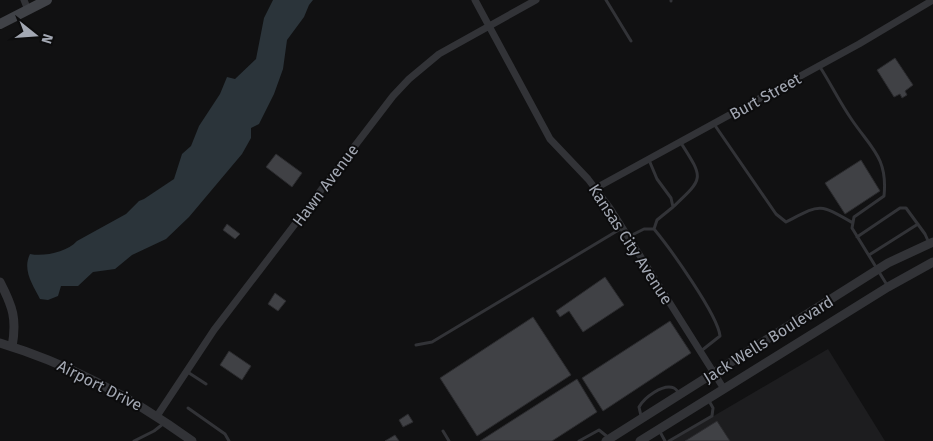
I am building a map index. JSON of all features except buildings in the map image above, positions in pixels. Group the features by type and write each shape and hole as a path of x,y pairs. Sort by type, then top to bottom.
{"main road":[{"path":"0,24 26,5 47,0"}],"street":[{"name":"Kansas City Avenue","path":"475,0 550,138 596,188 724,389"},
{"name":"Hawn Avenue","path":"156,416 214,330 393,96 439,54 536,0"},
{"name":"Burt Street","path":"596,188 819,66 933,0"},
{"name":"Jack Wells Boulevard","path":"608,440 878,270 931,243"},
{"name":"Jack Wells Boulevard","path":"640,441 888,287 933,262"},
{"path":"0,282 11,304 14,316 15,329 12,347"},
{"name":"Airport Drive","path":"0,343 88,376 166,422 192,441"}],"lane":[{"path":"606,0 631,40"},
{"path":"819,66 851,120 878,154 886,181 884,196 854,217 852,228 888,287"},
{"path":"714,124 771,208 786,222 814,208 826,208 853,223"},
{"path":"654,229 657,220 697,183 697,169 681,142"},
{"path":"648,160 657,179 671,198 673,207"},
{"path":"857,237 900,208 906,208 931,243"},
{"path":"869,255 918,224"},
{"path":"416,344 432,342 622,228"},
{"path":"627,237 644,229 654,229 666,243 717,322 720,336 701,352"},
{"path":"186,371 206,384"},
{"path":"641,419 638,407 643,400 664,387 673,388 681,394"},
{"path":"670,441 712,416 714,413 713,408 708,399"},
{"path":"188,408 225,434 229,441"},
{"path":"134,441 154,431 166,422"},
{"path":"659,429 666,441"},
{"path":"579,441 599,430 608,440"},
{"path":"443,431 448,441"}],"shaded area":[{"path":"273,0 313,0 304,17 287,40 283,69 274,94 259,124 251,128 251,138 242,154 189,217 166,239 132,255 115,269 93,272 78,286 61,286 58,296 48,300 40,299 28,272 27,266 30,254 48,254 61,251 73,245 126,214 139,201 174,179 182,154 191,146 199,126 220,94 227,77 235,79 256,59 264,18"},
{"path":"828,349 885,441 671,441"}]}
